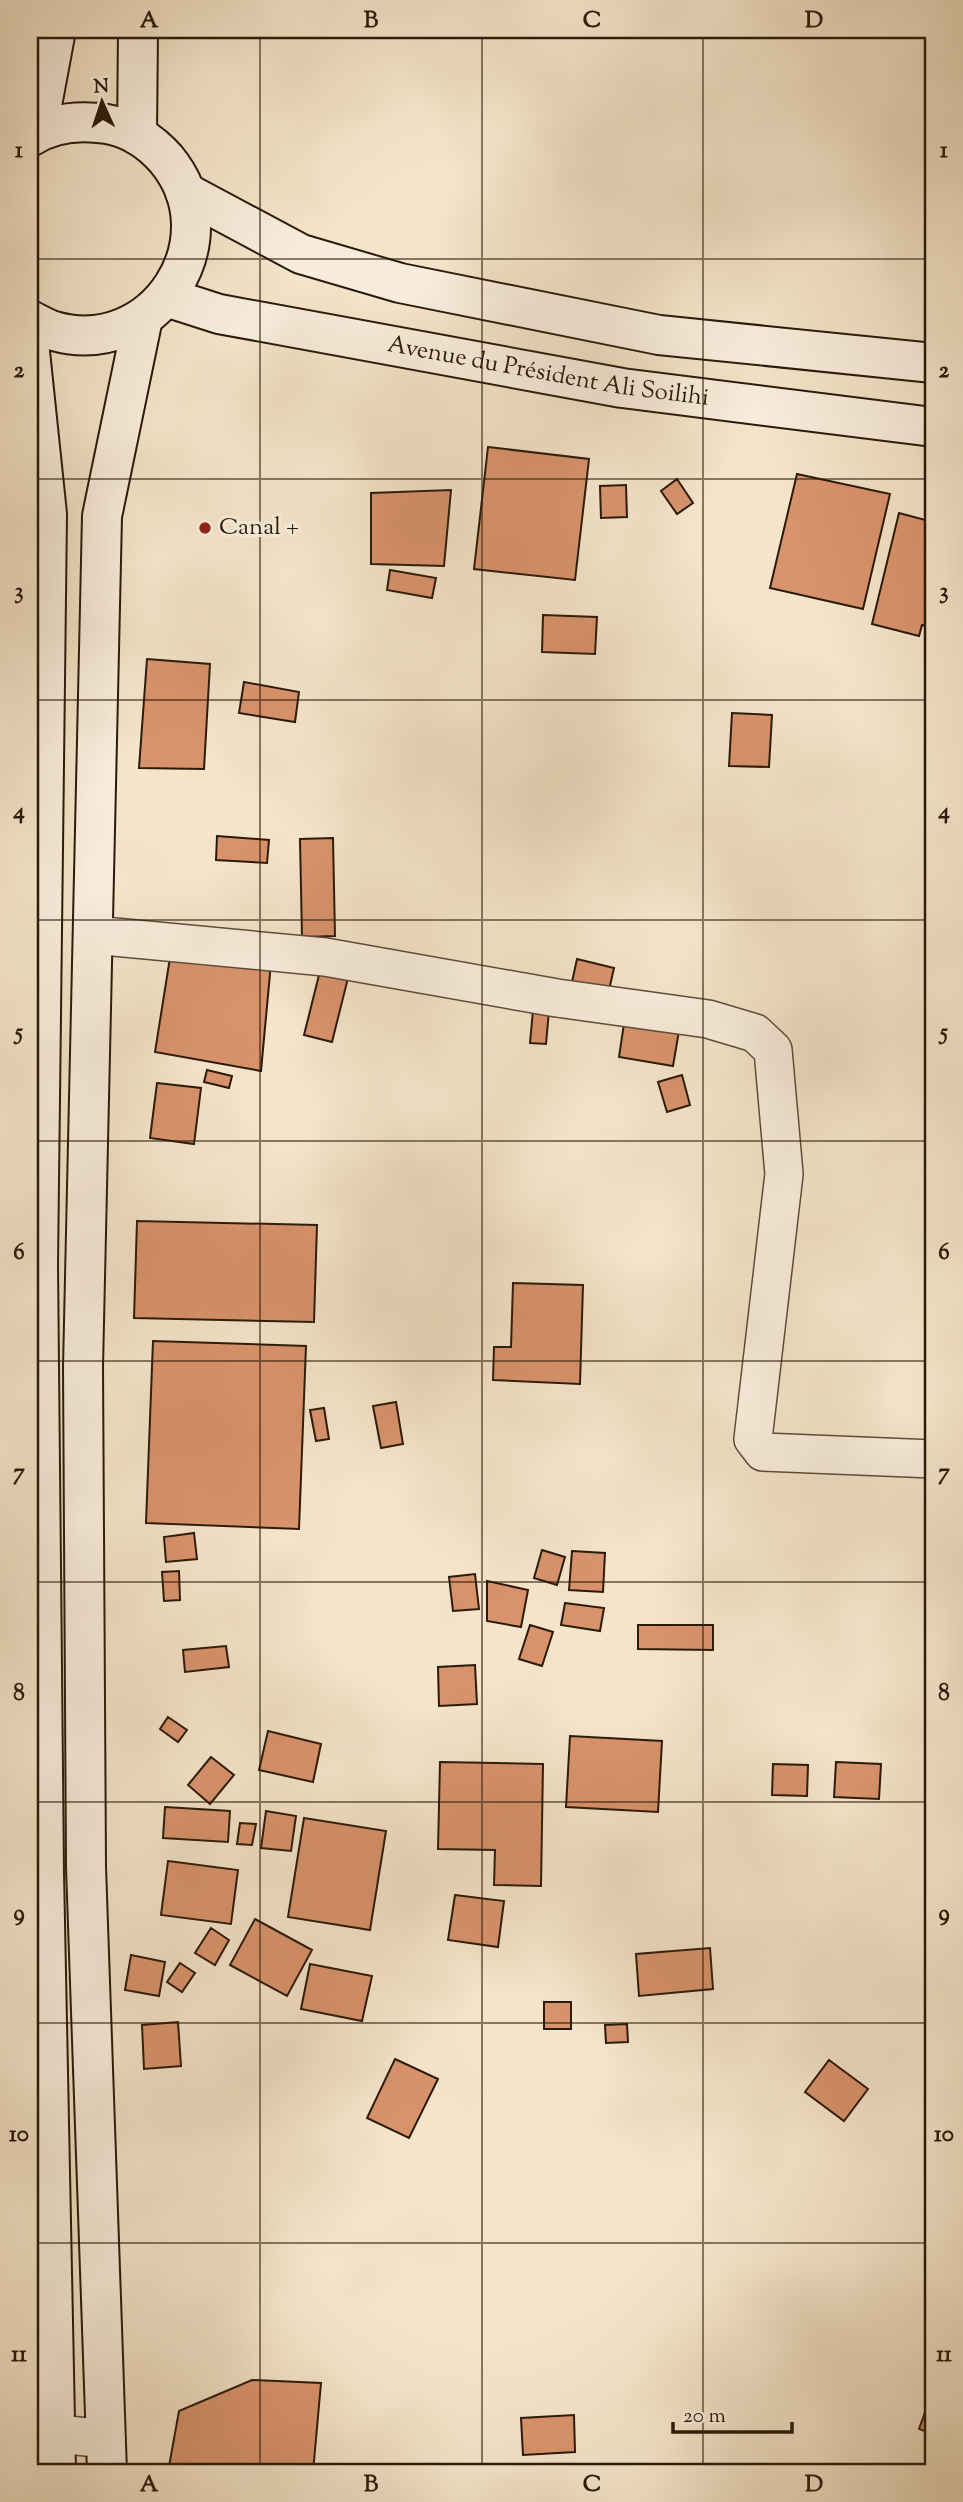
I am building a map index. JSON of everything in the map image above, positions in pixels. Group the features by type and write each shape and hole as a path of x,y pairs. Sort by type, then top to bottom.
{"main road":[{"path":"33,135 57,30"},
{"path":"137,135 138,30"},
{"path":"30,320 54,331 85,335 115,330 154,308 181,274 190,247 191,219 185,192 166,159 137,135 113,125 88,121 61,124 33,135"},
{"path":"185,192 301,254 400,283 659,335 933,363"},
{"path":"106,2455 86,1867 83,1367 103,516 154,308"},
{"name":"Avenue du Président Ali Soilihi","path":"154,308 219,314 622,388 933,427"},
{"path":"30,352 47,514 35,1364 37,1873 42,2432 56,2472"}],"street":[{"path":"93,935 325,957 557,998 708,1019 755,1033 773,1050 784,1174 753,1439 763,1452 933,1459"},
{"path":"35,1364 83,1367"},
{"path":"37,1873 86,1867"},
{"path":"42,2432 106,2455"}],"building":[{"path":"488,447 589,459 575,580 474,569"},
{"path":"797,474 890,494 863,609 770,588"},
{"path":"677,479 693,503 677,514 661,491"},
{"path":"626,485 627,517 601,518 600,486"},
{"path":"451,490 444,566 371,564 371,493"},
{"path":"899,513 933,522 933,628 922,625 919,636 872,624"},
{"path":"390,570 436,578 432,598 387,590"},
{"path":"543,615 597,617 595,654 542,652"},
{"path":"147,659 210,664 204,769 139,768"},
{"path":"244,682 299,692 295,722 239,713"},
{"path":"732,713 772,715 769,767 729,766"},
{"path":"217,836 269,840 267,863 216,860"},
{"path":"333,838 335,936 302,937 300,839"},
{"path":"172,945 271,963 261,1071 155,1052"},
{"path":"577,959 614,968 609,990 572,982"},
{"path":"322,963 350,970 332,1042 304,1035"},
{"path":"534,999 550,1000 546,1044 530,1043"},
{"path":"626,1010 681,1019 673,1066 619,1057"},
{"path":"207,1070 232,1076 229,1088 204,1082"},
{"path":"682,1075 690,1105 667,1112 658,1082"},
{"path":"157,1083 201,1088 194,1144 150,1138"},
{"path":"137,1221 317,1225 314,1322 134,1318"},
{"path":"513,1283 583,1285 580,1384 493,1380 494,1347 511,1347"},
{"path":"153,1341 306,1346 299,1529 146,1523"},
{"path":"396,1402 403,1444 381,1448 373,1406"},
{"path":"324,1408 329,1439 316,1441 310,1410"},
{"path":"194,1533 197,1559 166,1562 164,1537"},
{"path":"542,1550 565,1557 557,1585 534,1578"},
{"path":"572,1551 605,1553 603,1592 569,1590"},
{"path":"179,1571 180,1600 164,1601 162,1572"},
{"path":"475,1574 479,1609 453,1611 449,1577"},
{"path":"487,1581 528,1590 521,1627 487,1621"},
{"path":"565,1603 604,1608 600,1631 561,1625"},
{"path":"530,1625 553,1632 542,1666 519,1659"},
{"path":"638,1625 713,1625 713,1650 638,1649"},
{"path":"226,1646 229,1667 185,1672 183,1650"},
{"path":"475,1665 477,1704 439,1706 438,1667"},
{"path":"168,1717 187,1730 178,1742 160,1729"},
{"path":"268,1731 321,1744 313,1782 259,1770"},
{"path":"570,1736 662,1741 658,1812 566,1807"},
{"path":"211,1757 234,1775 210,1804 188,1785"},
{"path":"440,1762 543,1764 541,1886 494,1885 495,1850 438,1849"},
{"path":"836,1762 881,1764 879,1799 834,1797"},
{"path":"773,1764 808,1765 807,1796 772,1795"},
{"path":"165,1807 230,1811 228,1842 163,1838"},
{"path":"266,1811 296,1816 291,1851 261,1848"},
{"path":"304,1818 386,1831 370,1930 288,1917"},
{"path":"240,1823 256,1824 252,1845 237,1844"},
{"path":"168,1861 238,1870 231,1924 161,1915"},
{"path":"455,1895 504,1901 498,1947 448,1940"},
{"path":"255,1919 312,1950 287,1996 230,1965"},
{"path":"211,1928 229,1940 215,1965 195,1953"},
{"path":"710,1948 713,1989 639,1996 636,1954"},
{"path":"131,1955 165,1962 159,1996 125,1990"},
{"path":"180,1963 195,1973 182,1992 167,1982"},
{"path":"310,1964 372,1976 362,2021 301,2009"},
{"path":"544,2002 571,2002 571,2029 544,2029"},
{"path":"178,2022 181,2066 144,2069 142,2025"},
{"path":"627,2024 628,2042 606,2043 605,2025"},
{"path":"395,2059 438,2079 409,2138 367,2118"},
{"path":"829,2060 868,2089 844,2121 805,2092"},
{"path":"252,2380 321,2383 313,2472 168,2472 179,2411"},
{"path":"927,2407 933,2410 933,2434 919,2429"},
{"path":"574,2415 575,2452 523,2455 521,2418"}],"place":[{"name":"Canal +","path":"205,528"}]}
